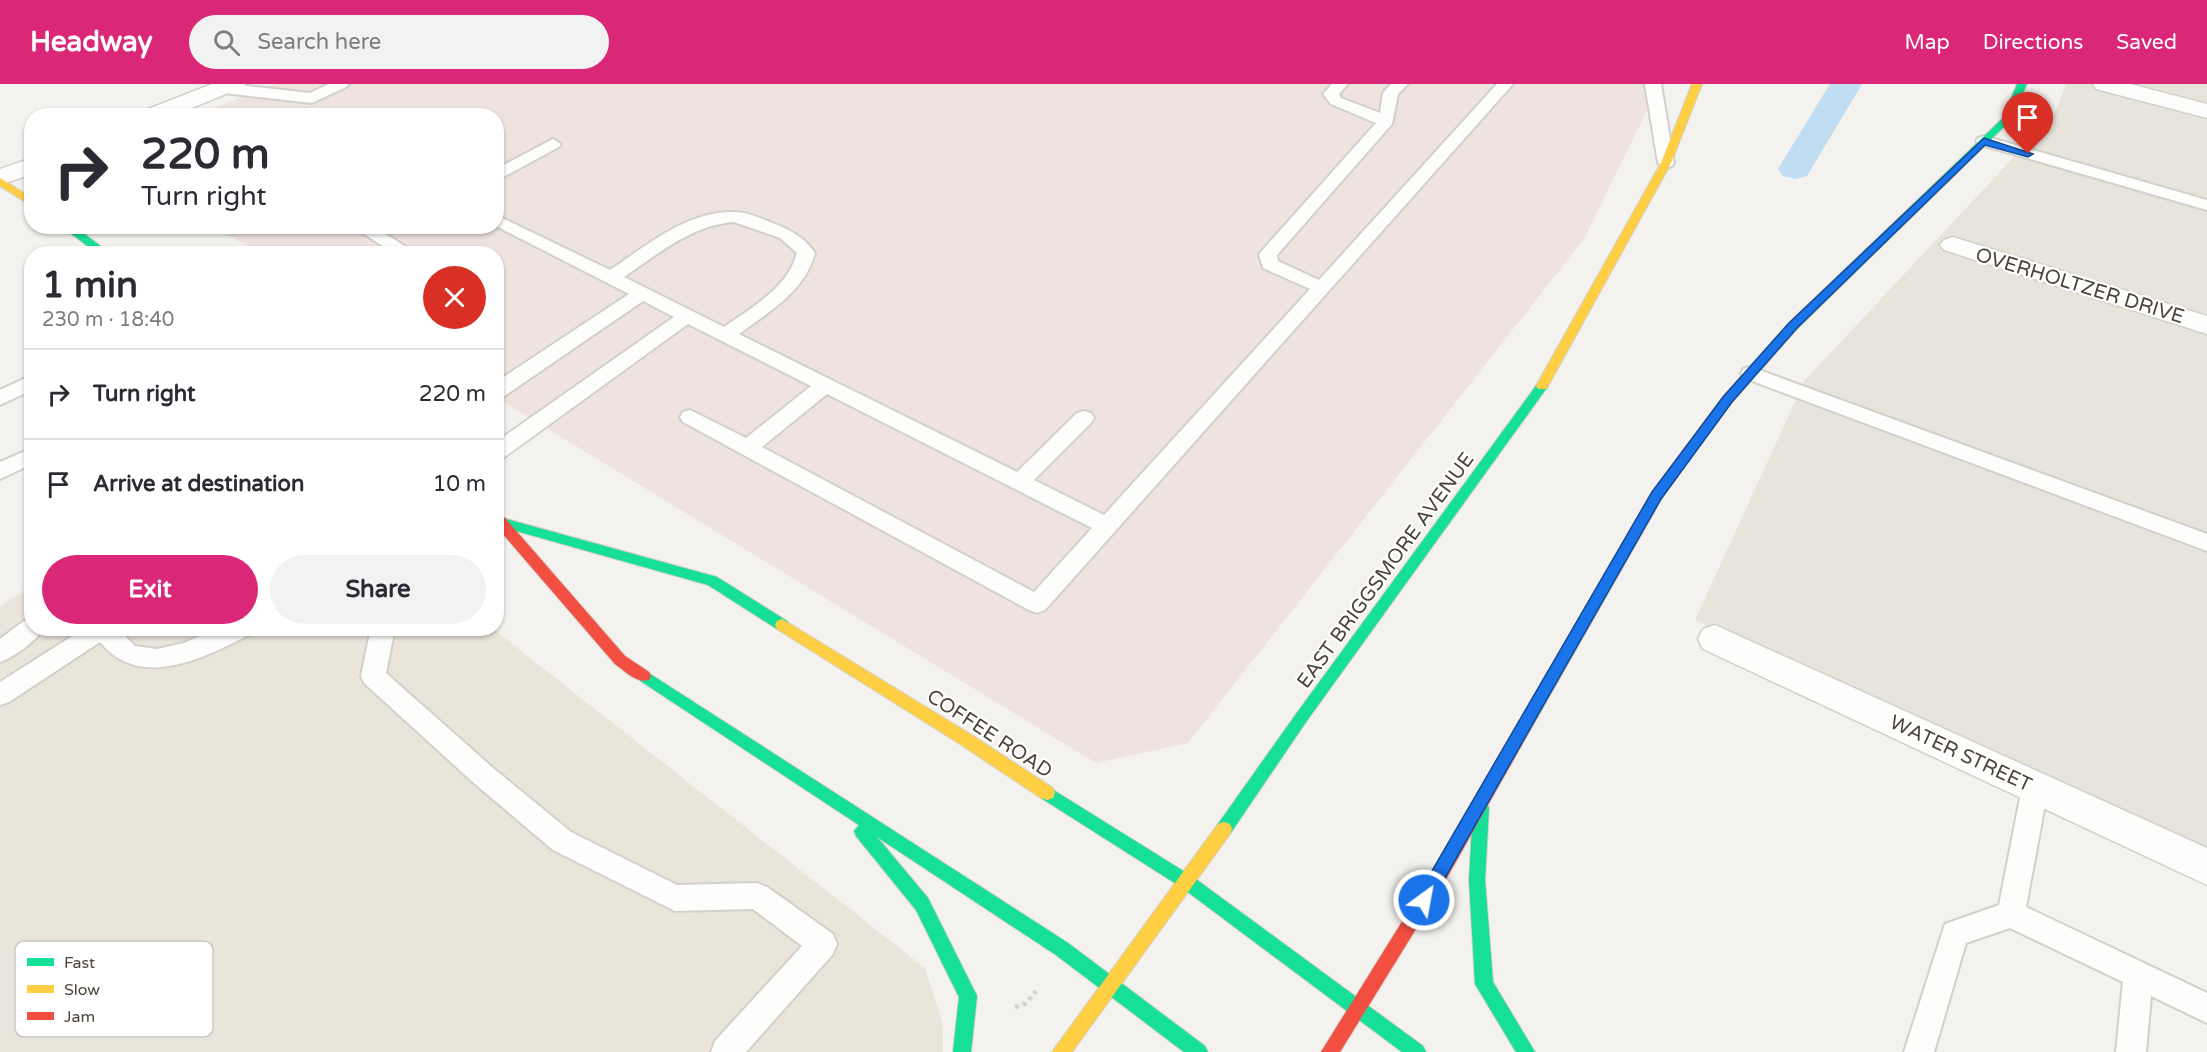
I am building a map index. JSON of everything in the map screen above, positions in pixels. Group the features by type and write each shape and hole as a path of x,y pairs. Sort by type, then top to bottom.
{"main road":[{"name":"EAST BRIGGSMORE AVENUE","path":"1061,1052 1187,882 1301,718 1548,378 1666,163 1697,84"},
{"path":"1330,1052 1434,885 1657,495 1727,400 1793,326 2007,119 2022,84"},
{"path":"0,180 24,197"},
{"path":"77,234 95,246"},
{"name":"COFFEE ROAD","path":"504,522 712,581 965,739 1082,817 1187,882 1417,1052"},
{"name":"COFFEE ROAD","path":"504,526 620,660 1062,949 1198,1052"},
{"path":"1482,802 1477,879 1484,984 1526,1052"},
{"path":"842,807 922,904 968,996 962,1052"}],"street":[{"path":"2104,84 2207,111"},
{"path":"172,108 230,86"},
{"path":"0,180 24,169"},
{"name":"OVERHOLTZER DRIVE","path":"1953,244 2207,325"},
{"name":"WATER STREET","path":"1716,639 2207,867"}],"lane":[{"path":"230,86 312,98 341,84"},
{"path":"1340,84 1331,94 1336,101 1386,121"},
{"path":"1322,288 1269,264 1268,254 1386,121 1391,93 1400,84"},
{"path":"690,417 1037,604 1505,84"},
{"path":"1653,84 1666,163"},
{"path":"312,98 313,108"},
{"path":"1984,141 2207,205"},
{"path":"504,172 553,144"},
{"path":"612,277 683,232 708,220 742,218 795,238 806,253 802,271 792,282 725,335"},
{"path":"504,224 1107,526"},
{"path":"374,234 396,246"},
{"path":"504,387 643,293"},
{"path":"504,447 687,316"},
{"path":"1751,373 2207,543"},
{"path":"0,398 24,385"},
{"path":"747,448 825,385"},
{"path":"1019,482 1084,418"},
{"path":"0,471 24,459"},
{"path":"0,652 24,635"},
{"path":"0,695 93,636"},
{"path":"111,636 129,655 163,659 212,644 226,636"},
{"path":"380,636 373,676 484,776 562,841 675,898 757,897 823,944 726,1052"},
{"path":"2011,914 2035,788"},
{"path":"1919,1052 1955,934 2011,914 2207,1008"},
{"path":"2131,1052 2138,975"}],"path":[{"path":"1015,1007 1024,1004 1036,991"}],"shaded area":[{"path":"275,84 1660,84 1584,239 1188,743 1096,763 504,402 504,246 247,246 227,234 504,234 504,108 214,108"},
{"path":"2066,84 2207,84 2207,862 1695,620 1805,380 2055,113"},
{"path":"24,591 24,636 502,636 925,968 943,1025 943,1052 0,1052 0,606"}],"waterway":[{"path":"1795,169 1846,84"}],"traffic: fast":[{"path":"1672,475 1727,400 1793,326 2007,119 2022,84"},
{"path":"77,234 95,246"},
{"path":"1224,829 1301,718 1542,386"},
{"path":"504,523 712,581 782,625"},
{"path":"644,676 1062,949 1199,1052"},
{"path":"1047,793 1187,882 1417,1052"},
{"path":"1481,808 1477,880 1484,984 1526,1052"},
{"path":"862,831 922,904 968,996 962,1052"}],"traffic: slow":[{"path":"1542,386 1666,163 1697,84"},
{"path":"0,181 24,198"},
{"path":"1532,714 1657,495 1672,475"},
{"path":"782,625 1047,793"},
{"path":"1061,1052 1224,829"}],"traffic: jam":[{"path":"504,526 620,660 644,676"},
{"path":"1330,1052 1434,885 1532,714"}],"route":[{"path":"1424,900 1657,495 1727,400 1793,326 1984,141 2028,154"}]}
